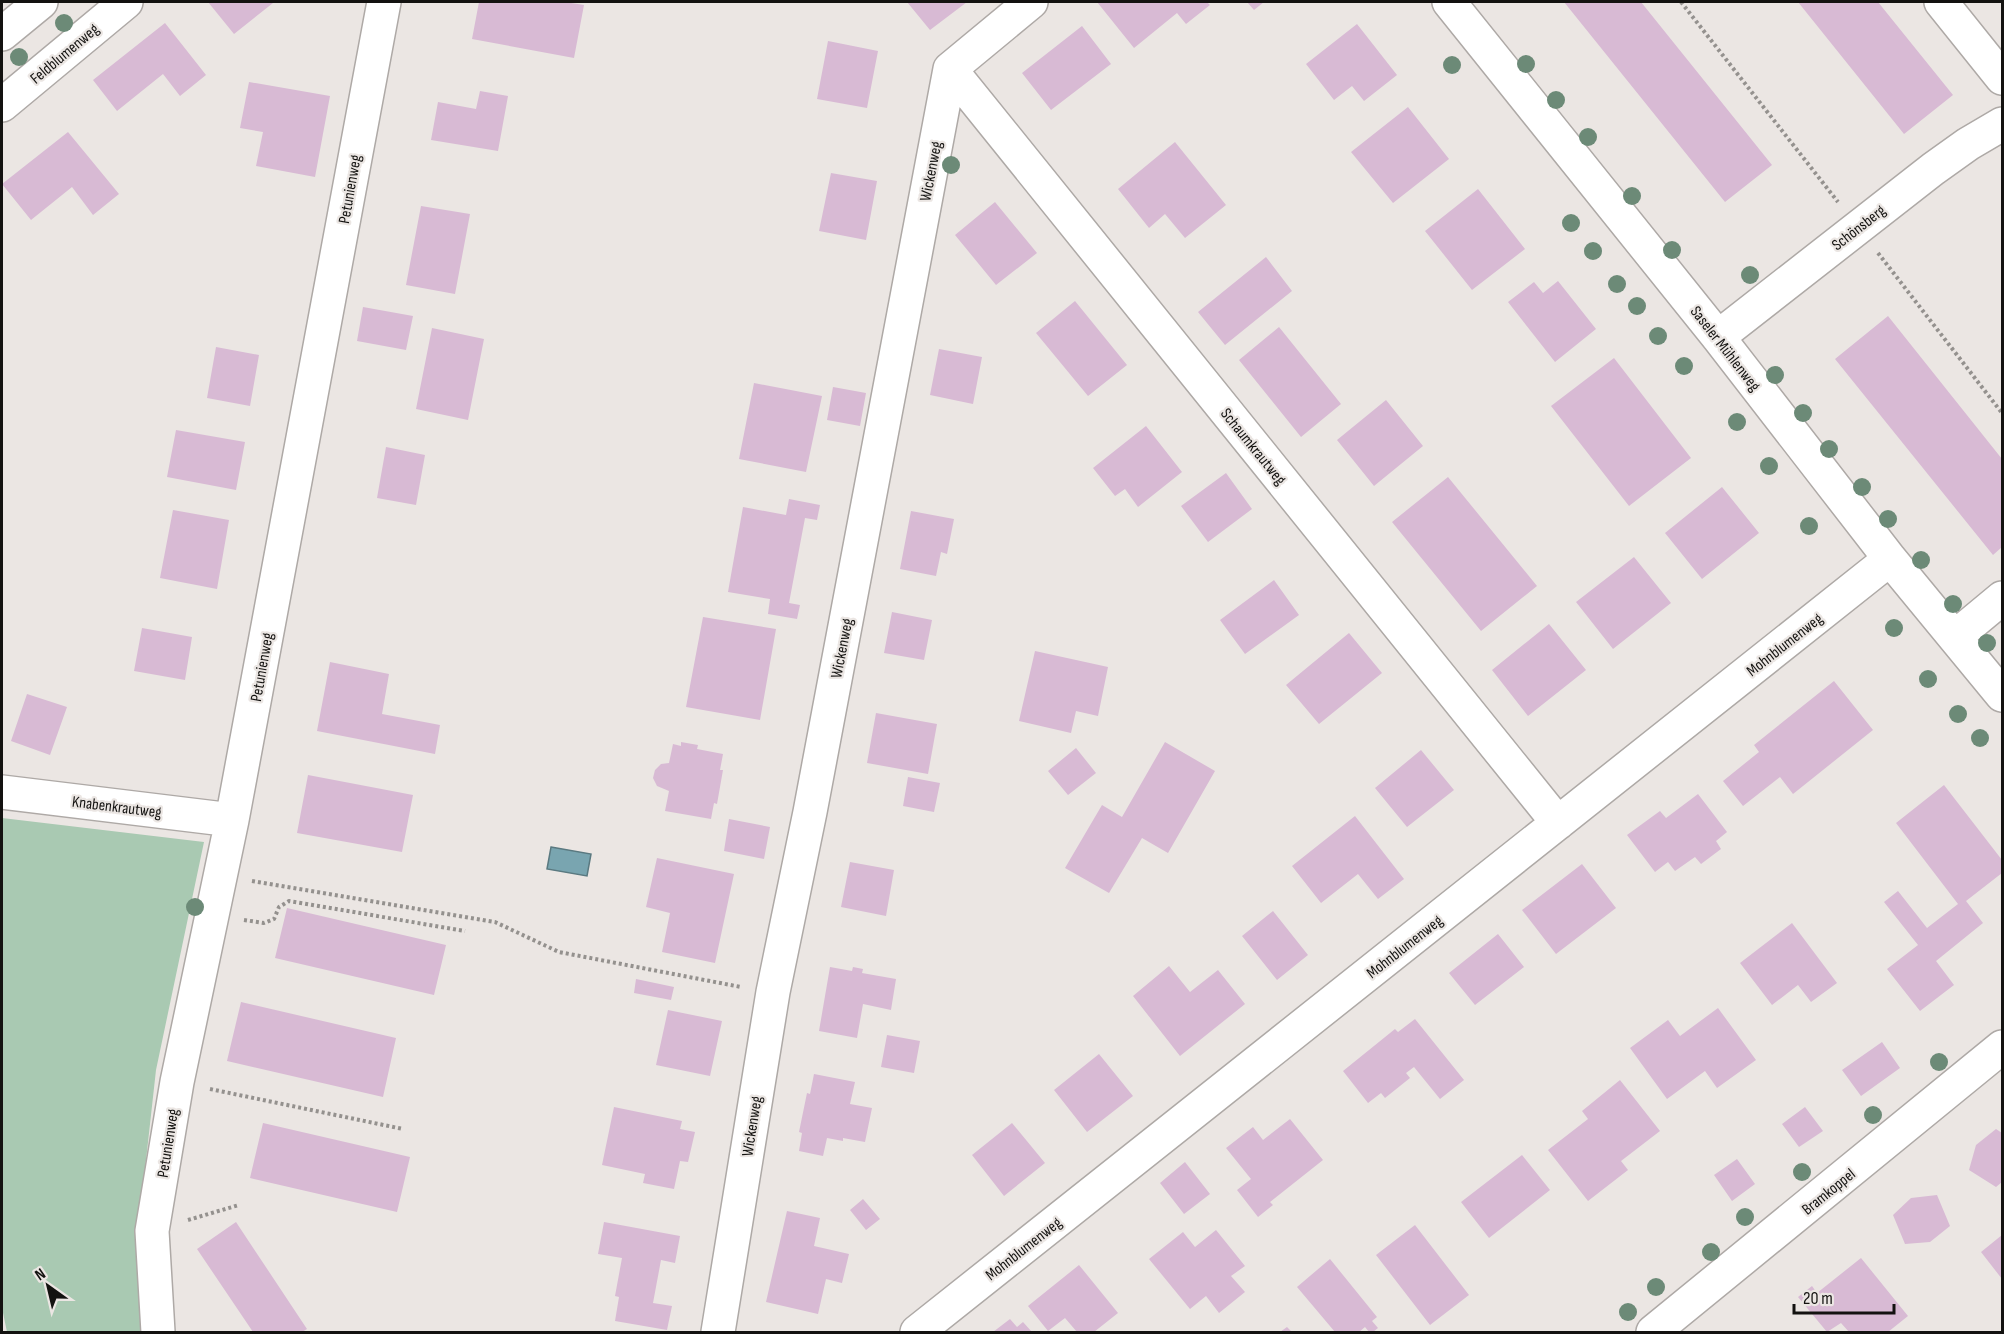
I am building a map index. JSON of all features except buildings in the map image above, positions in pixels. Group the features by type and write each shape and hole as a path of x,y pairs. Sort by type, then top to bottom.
{"street":[{"path":"2,34 41,2"},
{"name":"Feldblumenweg","path":"2,105 126,2"},
{"name":"Petunienweg","path":"158,1332 152,1231 177,1082 232,820 384,2"},
{"path":"950,69 1031,2"},
{"name":"Saseler Mühlenweg","path":"1449,2 1718,337 1890,559 2002,695"},
{"path":"1941,2 2002,78"},
{"name":"Schaumkrautweg","path":"950,69 1558,823"},
{"name":"Wickenweg","path":"718,1332 773,992 810,813 950,69"},
{"name":"Schönsberg","path":"1718,337 1933,169 1968,144 2002,124"},
{"name":"Mohnblumenweg","path":"918,1332 1890,559"},
{"path":"1955,637 2002,598"},
{"name":"Knabenkrautweg","path":"2,792 232,820"},
{"name":"Bramkoppel","path":"1653,1332 2002,1047"}],"path":[{"path":"221,875 495,922 559,952 773,992"},
{"path":"213,915 264,923 274,919 279,907 289,901 465,931"},
{"path":"177,1082 403,1128"},
{"path":"152,1231 239,1205"}],"green space":[{"path":"2,818 204,842 156,1070 138,1232 144,1332 7,1332 2,1308"}],"water":[{"path":"551,847 591,854 587,876 547,869"}]}
